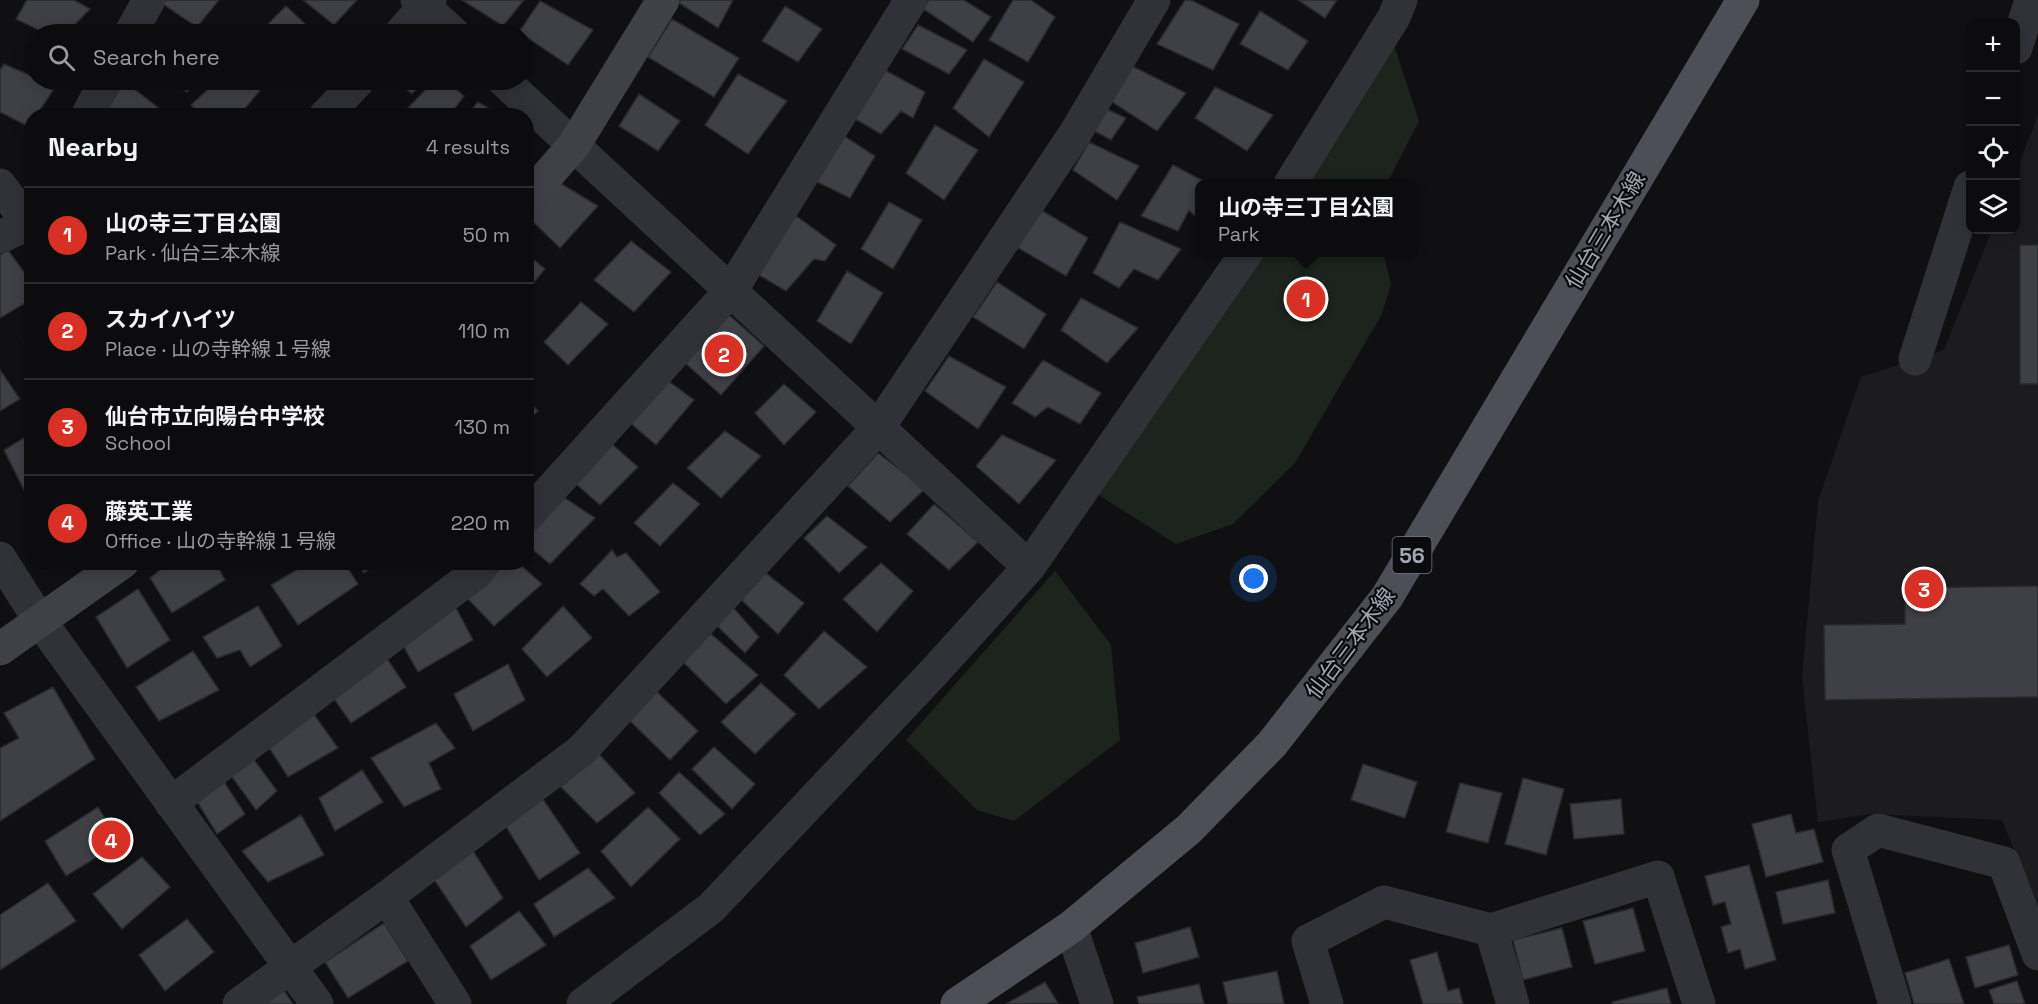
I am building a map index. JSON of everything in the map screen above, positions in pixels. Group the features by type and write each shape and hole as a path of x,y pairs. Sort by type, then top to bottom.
{"main road":[{"name":"仙台三本木線","path":"957,1004 1071,927 1189,829 1264,752 1387,597 1743,0"}],"street":[{"path":"136,24 149,0"},
{"path":"534,191 574,145 663,0"},
{"path":"534,508 732,289 911,0"},
{"path":"239,1004 387,897 582,750 878,428 1076,132 1154,0"},
{"path":"1293,179 1394,17 1401,0"},
{"path":"2020,35 2031,0"},
{"path":"408,24 424,2 445,24"},
{"path":"91,108 101,90"},
{"path":"333,108 350,90"},
{"path":"514,90 534,108"},
{"path":"534,108 732,289 1029,567"},
{"path":"0,185 23,227"},
{"path":"1915,359 1966,202"},
{"path":"583,1004 711,908 934,672 1029,567 1244,257"},
{"path":"0,558 40,621 317,1004"},
{"path":"0,649 112,570"},
{"path":"171,803 478,570"},
{"path":"1894,1004 1848,850 1878,830 2004,863 2038,954"},
{"path":"1327,1004 1308,941 1384,902 1491,930 1658,877 1699,1004"},
{"path":"387,897 455,1004"},
{"path":"1071,927 1097,1004"},
{"path":"1491,930 1514,1004"}],"shaded area":[{"path":"1391,36 1419,121 1389,179 1303,179"},
{"path":"2038,115 2038,909 2002,820 1871,814 1818,822 1802,677 1818,501 1861,377 1944,350 1990,234 2020,234 2020,161"},
{"path":"1253,257 1384,257 1391,284 1382,314 1295,463 1233,524 1176,544 1097,494"},
{"path":"1055,571 1111,645 1120,740 1014,821 977,810 906,740"}],"building":[{"path":"27,0 74,0 90,9 76,24 26,24 16,19"},
{"path":"166,0 219,0 199,24 193,24 163,4"},
{"path":"303,0 357,0 333,24"},
{"path":"462,0 524,0 505,24 500,24"},
{"path":"681,0 733,0 718,28 679,3"},
{"path":"929,0 964,0 991,17 973,42 922,8"},
{"path":"1013,0 1031,0 1055,17 1028,62 989,40"},
{"path":"1185,0 1191,0 1239,24 1213,70 1157,44"},
{"path":"1298,0 1337,0 1325,18"},
{"path":"540,1 593,30 568,65 534,42 534,24 524,24"},
{"path":"286,6 305,24 268,24"},
{"path":"785,6 822,29 798,62 762,41"},
{"path":"1260,11 1308,41 1288,70 1240,44"},
{"path":"672,19 739,58 714,97 648,57"},
{"path":"918,25 967,50 949,74 902,49"},
{"path":"984,59 1024,82 989,137 953,108"},
{"path":"4,64 24,73 24,90 53,90 41,108 24,108 24,124 0,112 0,70"},
{"path":"1130,65 1186,93 1157,131 1109,100"},
{"path":"881,68 925,92 913,118 901,111 881,134 850,116"},
{"path":"738,74 787,101 748,154 705,125"},
{"path":"1215,87 1273,115 1247,151 1195,118"},
{"path":"118,90 135,90 159,108 104,108"},
{"path":"207,90 260,90 246,108 194,108 191,105"},
{"path":"425,90 457,90 464,96 455,108 408,108"},
{"path":"639,94 680,121 658,151 619,126"},
{"path":"478,102 488,108 473,108"},
{"path":"1102,107 1126,118 1111,140 1089,128"},
{"path":"935,125 978,150 944,200 906,173"},
{"path":"841,134 875,156 850,198 813,180"},
{"path":"1089,142 1139,166 1117,200 1073,170"},
{"path":"1173,165 1200,179 1195,179 1195,216 1189,210 1178,231 1141,216"},
{"path":"560,183 598,206 560,248 534,223 534,212"},
{"path":"889,202 922,220 893,269 861,249"},
{"path":"1041,210 1088,238 1066,276 1015,246"},
{"path":"792,213 836,245 825,261 814,259 786,291 752,271"},
{"path":"1120,222 1181,249 1158,280 1134,269 1119,288 1093,273"},
{"path":"631,241 671,272 634,312 594,280"},
{"path":"2020,245 2038,245 2038,384 2020,384"},
{"path":"8,250 24,272 24,304 0,318 0,255"},
{"path":"534,260 545,269 534,282"},
{"path":"847,271 883,293 851,344 817,321"},
{"path":"997,282 1046,314 1024,349 973,317"},
{"path":"1081,298 1138,328 1107,363 1061,330"},
{"path":"581,302 608,324 568,365 544,342"},
{"path":"728,314 764,346 721,395 684,362"},
{"path":"949,356 1006,387 978,429 925,391"},
{"path":"1043,360 1101,393 1080,424 1048,407 1035,417 1012,403"},
{"path":"0,370 20,399 0,411"},
{"path":"667,380 694,400 656,445 628,421"},
{"path":"784,384 816,412 784,445 755,413"},
{"path":"725,431 761,456 721,498 687,468"},
{"path":"1002,435 1056,460 1019,504 976,466"},
{"path":"24,438 24,490 4,450"},
{"path":"612,444 638,467 600,505 574,482"},
{"path":"878,453 925,489 890,522 848,486"},
{"path":"673,483 700,504 660,546 634,523"},
{"path":"565,498 595,518 550,564 534,551 534,528"},
{"path":"934,504 978,542 949,570 907,534"},
{"path":"827,516 867,547 839,573 804,538"},
{"path":"612,550 617,557 626,553 660,592 629,616 603,589 594,596 580,584"},
{"path":"881,563 913,591 877,632 843,599"},
{"path":"160,570 219,570 225,580 172,613 150,578"},
{"path":"296,570 349,570 358,584 298,625 271,585"},
{"path":"499,570 526,570 542,584 494,626 468,599"},
{"path":"762,570 804,603 778,634 737,596"},
{"path":"2038,586 2038,697 1825,700 1824,625 1905,624 1905,588"},
{"path":"138,589 170,640 127,668 96,617"},
{"path":"258,606 282,646 250,667 240,650 217,658 203,637"},
{"path":"455,606 473,640 418,672 400,640"},
{"path":"563,606 592,638 547,677 522,649"},
{"path":"732,606 759,637 745,653 712,621"},
{"path":"824,631 867,667 819,709 784,675"},
{"path":"710,633 758,675 726,704 683,662"},
{"path":"193,651 219,690 159,721 136,687"},
{"path":"386,657 406,687 351,723 332,696"},
{"path":"508,664 525,700 473,731 454,694"},
{"path":"761,683 796,714 755,754 721,722"},
{"path":"53,687 95,759 0,821 0,748 19,738 4,713"},
{"path":"655,690 698,731 670,760 625,716"},
{"path":"313,713 338,748 288,777 268,746"},
{"path":"436,723 455,748 429,763 441,789 404,807 371,758"},
{"path":"714,747 755,784 732,809 692,769"},
{"path":"599,754 635,793 597,823 561,787"},
{"path":"252,757 277,791 256,810 229,773"},
{"path":"1363,764 1417,782 1405,818 1351,800"},
{"path":"362,770 383,802 335,831 319,798"},
{"path":"679,772 725,814 700,835 659,793"},
{"path":"219,774 245,814 217,834 193,795"},
{"path":"1523,778 1564,789 1546,855 1505,844"},
{"path":"1460,783 1502,793 1488,843 1446,832"},
{"path":"542,798 580,853 539,880 505,825"},
{"path":"1621,799 1624,834 1574,839 1570,804"},
{"path":"98,807 120,843 66,876 45,841"},
{"path":"648,807 680,839 631,887 601,851"},
{"path":"1791,814 1796,833 1814,829 1823,862 1766,877 1752,824"},
{"path":"301,815 324,855 268,882 242,851"},
{"path":"470,846 503,898 466,927 433,878"},
{"path":"142,857 170,887 122,929 93,894"},
{"path":"1749,865 1776,960 1745,969 1740,949 1728,953 1721,927 1731,924 1725,902 1713,905 1705,876"},
{"path":"588,868 615,898 554,937 534,904"},
{"path":"1828,880 1835,913 1783,924 1776,892"},
{"path":"48,883 76,921 0,970 0,915"},
{"path":"1633,908 1645,951 1595,964 1583,921"},
{"path":"519,911 546,945 491,980 470,946"},
{"path":"187,919 214,952 165,991 139,955"},
{"path":"384,923 408,961 348,998 325,962"},
{"path":"1190,927 1199,957 1143,973 1135,943"},
{"path":"1562,928 1572,967 1523,980 1513,940"},
{"path":"2009,945 2018,975 1975,988 1966,957"},
{"path":"1437,952 1448,991 1459,988 1463,1004 1423,1004 1410,960"},
{"path":"1949,959 1964,1004 1914,1004 1905,973"},
{"path":"1277,971 1284,1004 1228,1004 1223,982"},
{"path":"2017,981 2025,1004 1994,1004 1989,990"},
{"path":"1045,982 1058,1003 1006,1004"},
{"path":"1199,984 1204,1004 1139,1004 1137,997"},
{"path":"1667,988 1671,1004 1613,1004 1612,1002"},
{"path":"283,989 293,1004 263,1004"}],"place":[{"name":"山の寺三丁目公園","path":"1306,299"},
{"name":"スカイハイツ","path":"724,354"},
{"name":"仙台市立向陽台中学校","path":"1924,589"},
{"name":"藤英工業","path":"111,840"}]}
